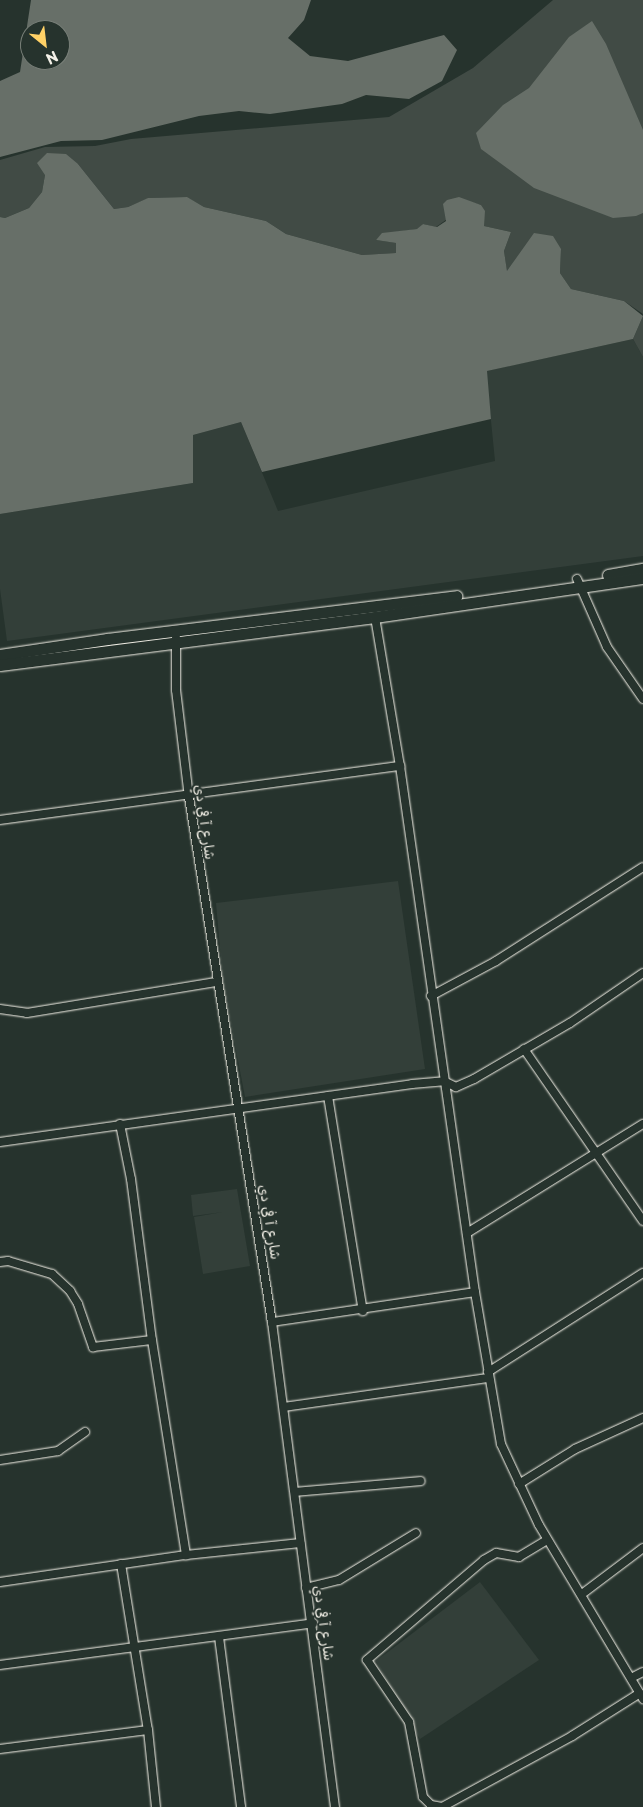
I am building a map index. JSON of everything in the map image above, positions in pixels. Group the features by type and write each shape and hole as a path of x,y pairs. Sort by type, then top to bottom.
{"main road":[{"path":"0,655 375,617 578,583 643,569"},
{"path":"0,665 176,636 578,583 643,578"}],"street":[{"path":"578,583 607,646 643,699"},
{"path":"375,617 400,766 474,1292 501,1444 547,1540 582,1594 641,1696 442,1807 430,1805 423,1797 409,1722 368,1660 484,1560 496,1553 519,1557 547,1540"},
{"name":"شارع آ في دي","path":"176,636 176,690 189,797 272,1322 306,1588 313,1623 335,1807"},
{"path":"0,820 189,797 400,766"},
{"path":"431,996 496,961 643,867"},
{"path":"0,1142 444,1081 456,1087 474,1080 570,1023 643,973"},
{"path":"0,1009 27,1012 217,982"},
{"path":"524,1049 643,1221"},
{"path":"328,1096 363,1311"},
{"path":"120,1124 131,1179 152,1340 186,1555"},
{"path":"467,1234 598,1154 643,1124"},
{"path":"0,1262 8,1261 52,1274 70,1291 78,1304 93,1347 152,1340"},
{"path":"284,1407 489,1375 643,1273"},
{"path":"272,1322 363,1311 474,1292"},
{"path":"519,1484 575,1450 643,1418"},
{"path":"0,1460 58,1451 85,1432"},
{"path":"295,1492 421,1481"},
{"path":"306,1588 339,1580 416,1533"},
{"path":"0,1582 186,1555 300,1543"},
{"path":"582,1594 643,1548"},
{"path":"121,1564 148,1730 156,1807"},
{"path":"0,1665 313,1623"},
{"path":"219,1637 241,1807 236,1807"},
{"path":"632,1678 643,1672"},
{"path":"0,1749 148,1730"}],"shaded area":[{"path":"31,0 311,0 304,20 288,38 310,56 348,61 444,35 457,50 442,81 409,99 366,95 342,104 270,114 239,111 199,116 102,140 61,141 0,157 0,81 20,72 20,70 70,70 70,20 28,20"},
{"path":"553,0 643,0 643,314 624,301 571,289 560,273 561,249 507,272 504,251 511,232 484,226 481,205 471,202 436,227 423,224 418,229 382,234 376,240 397,243 397,253 362,255 286,234 266,221 204,207 186,197 149,198 128,207 114,209 78,164 45,175 42,192 29,208 5,218 0,217 0,160 45,147 95,146 131,139 389,117 473,68"},
{"path":"592,21 606,44 643,130 643,213 636,216 613,218 534,188 481,149 476,133 503,105 529,88 569,37"},
{"path":"47,153 66,154 78,164 114,209 128,207 148,198 187,197 204,207 266,221 286,234 362,255 396,253 396,243 376,240 382,233 417,229 423,224 437,227 446,221 443,204 447,200 459,197 481,205 485,211 484,226 511,232 504,251 507,271 534,233 553,236 561,249 560,273 571,289 624,301 643,316 633,339 487,371 491,419 262,472 241,422 193,435 193,483 0,514 0,217 5,218 29,208 42,192 45,175 37,163"},
{"path":"643,316 643,357 633,339"},
{"path":"633,339 643,357 643,556 7,641 0,589 0,514 193,483 193,435 241,422 278,511 495,461 486,371"},
{"path":"398,881 425,1069 245,1097 223,982 216,903"},
{"path":"237,1189 250,1266 203,1274 194,1217 223,1212 193,1216 191,1195"},
{"path":"480,1582 539,1660 420,1739 376,1661"}]}
